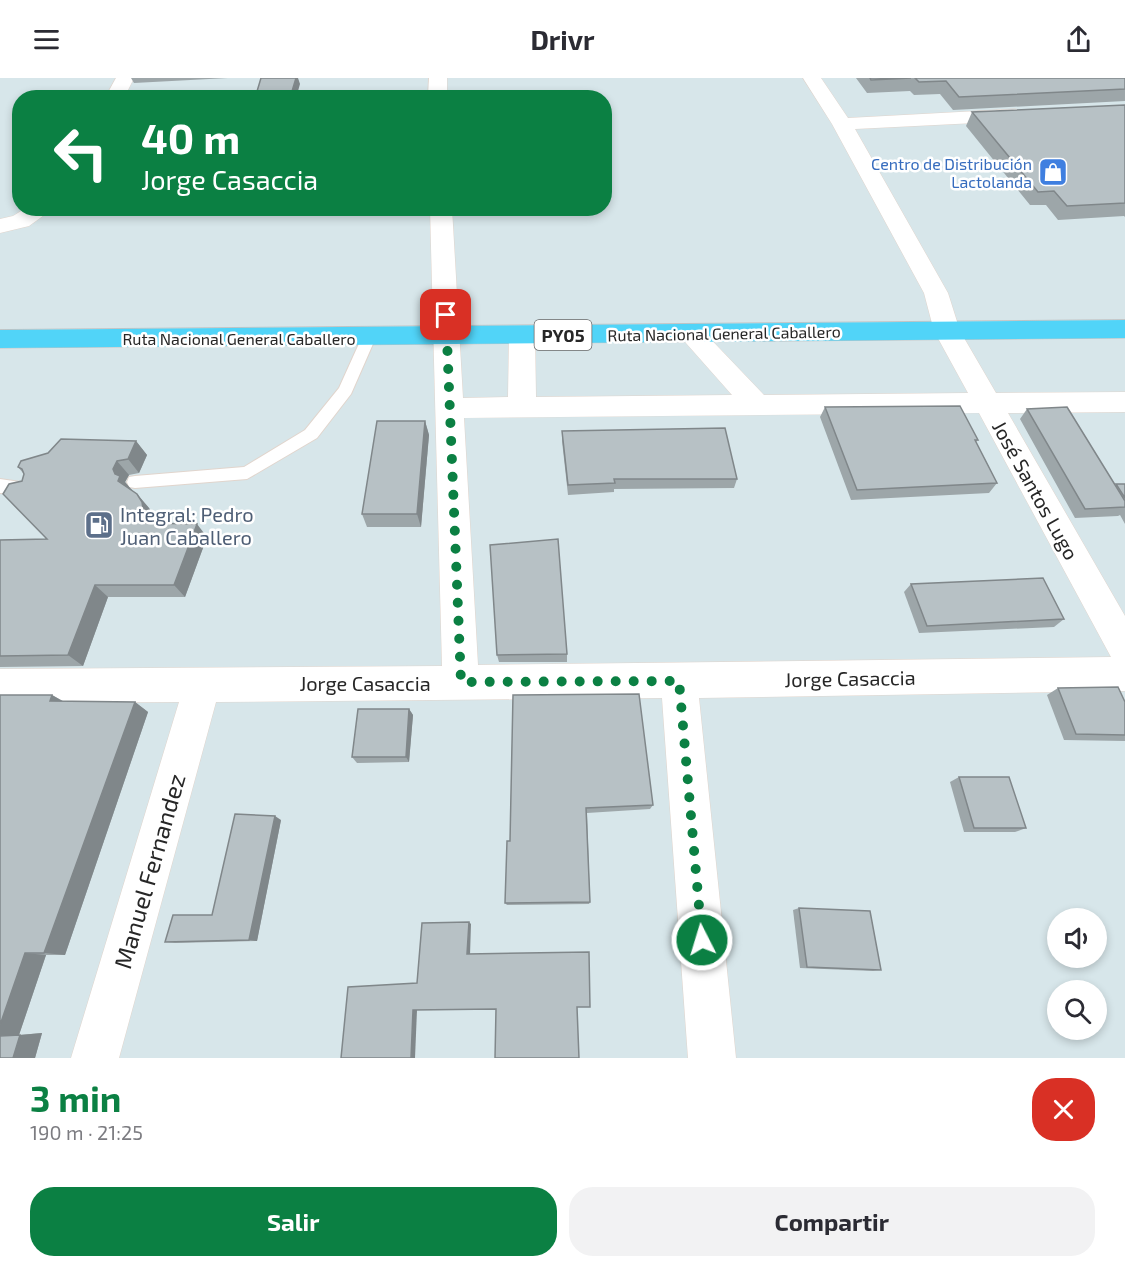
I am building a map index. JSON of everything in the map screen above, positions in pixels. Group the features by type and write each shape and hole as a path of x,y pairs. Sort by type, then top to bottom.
{"highway":[{"name":"Ruta Nacional General Caballero","path":"0,339 1125,329"}],"street":[{"name":"José Santos Lugo","path":"812,78 842,124 936,293 947,331 1125,649"},
{"path":"842,124 1031,114"},
{"path":"0,226 21,221 29,216"},
{"path":"441,216 461,682"},
{"path":"691,334 757,405"},
{"path":"522,335 522,407"},
{"path":"450,408 1125,402"},
{"name":"Jorge Casaccia","path":"0,686 679,681 1125,674"},
{"path":"679,681 712,1058"},
{"name":"Manuel Fernandez","path":"95,1058 203,684"}],"lane":[{"path":"135,482 247,473 311,434 346,390 369,337"},
{"path":"0,486 28,489"}],"building":[{"path":"261,78 296,78 292,90 257,90"},
{"path":"870,78 911,78 871,80"},
{"path":"915,78 1125,78 1125,89 959,97 946,81 919,82"},
{"path":"1125,105 1125,203 1067,206 1054,191 1038,192 972,112"},
{"path":"960,406 997,483 857,490 825,407"},
{"path":"1067,407 1125,501 1125,507 1085,509 1027,409"},
{"path":"377,421 425,421 417,514 362,514"},
{"path":"725,428 737,479 614,479 615,483 568,485 562,431"},
{"path":"61,439 136,441 128,459 117,461 113,469 115,474 120,476 118,481 137,494 142,502 145,523 197,524 174,585 95,585 68,655 0,656 0,540 47,539 3,494 9,484 22,481 24,474 18,467 21,461 48,453"},
{"path":"1116,484 1125,484 1125,498"},
{"path":"558,539 567,654 497,655 490,545"},
{"path":"1043,578 1064,619 927,626 911,584"},
{"path":"1118,687 1125,702 1125,735 1076,734 1058,688"},
{"path":"639,694 653,805 586,808 590,902 505,903 507,841 510,841 513,695"},
{"path":"0,695 52,695 50,701 135,702 44,953 25,953 0,1025"},
{"path":"358,709 409,709 406,757 352,757"},
{"path":"959,777 1009,777 1026,828 974,828"},
{"path":"235,814 275,816 249,940 165,942 173,915 212,915"},
{"path":"799,908 870,911 881,970 807,967"},
{"path":"469,922 467,954 589,952 590,1007 577,1007 579,1058 495,1058 496,1009 413,1010 411,1058 341,1058 348,987 417,983 422,923"},
{"path":"20,1035 13,1058 0,1058 0,1036"}],"place":[{"name":"Centro de Distribución Lactolanda","path":"1053,172"},
{"name":"Integral: Pedro Juan Caballero","path":"99,525"}],"route":[{"path":"446,315 461,682 679,681 702,940"}]}
